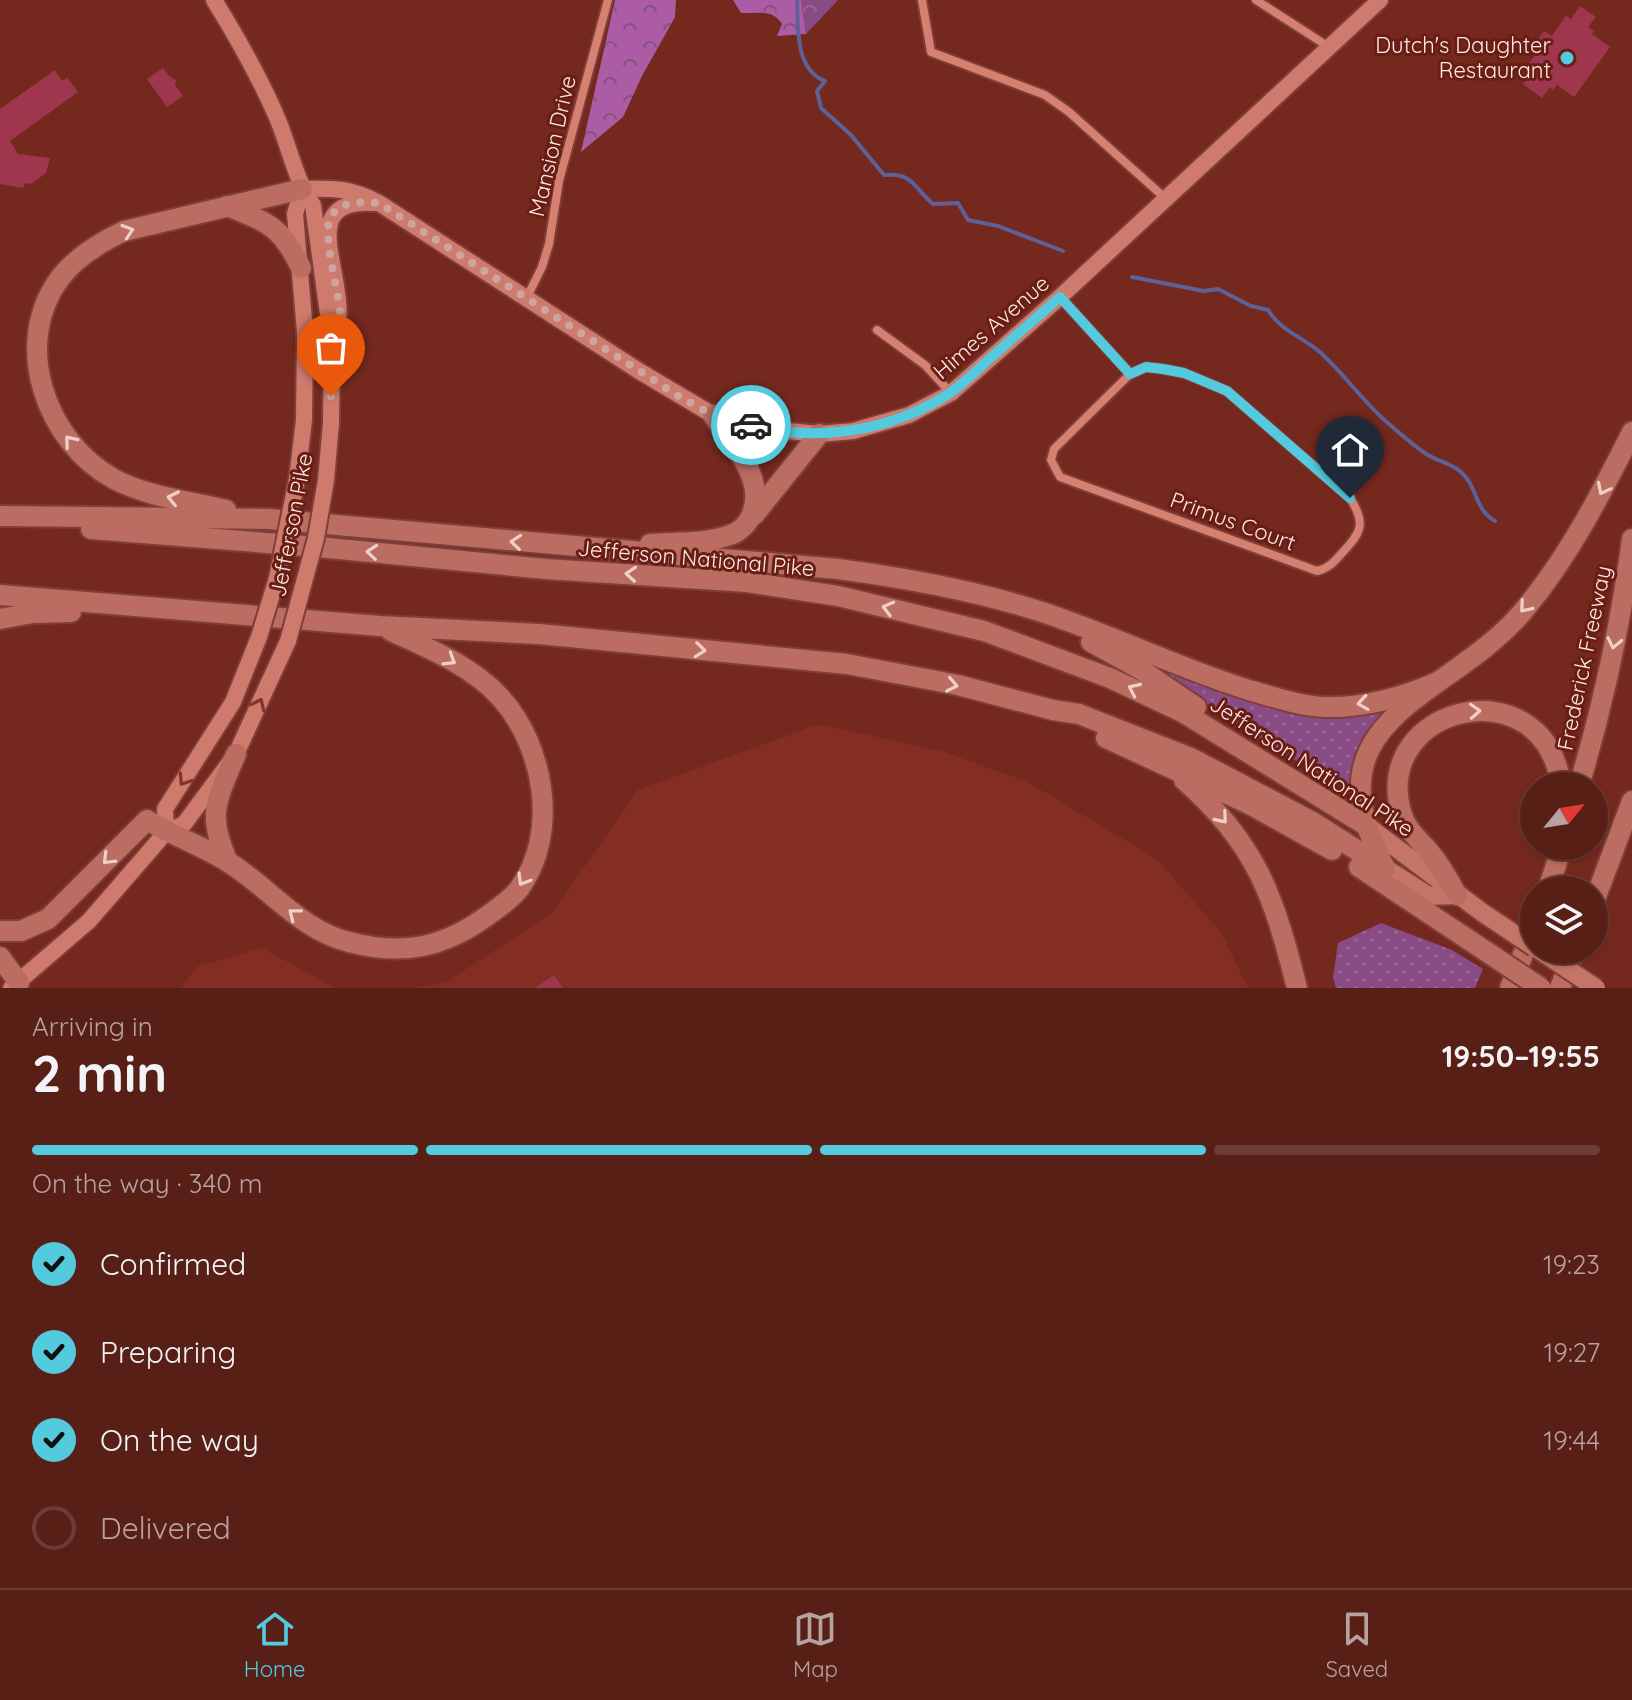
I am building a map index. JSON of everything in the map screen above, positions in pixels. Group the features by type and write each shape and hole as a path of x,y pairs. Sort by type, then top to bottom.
{"highway":[{"path":"269,519 146,492 113,478 86,459 65,438 49,408 36,351 39,324 60,278 101,242 124,231 302,189"},
{"path":"227,206 266,222 281,233 301,268"},
{"path":"713,415 746,464 755,484 756,503 749,522"},
{"path":"1385,868 1372,845 1360,789 1365,757 1373,741 1390,719 1484,648 1524,611 1591,514 1632,432"},
{"path":"594,549 733,535 749,522 819,434"},
{"path":"0,519 269,519 838,569 914,579 1040,611 1233,685 1281,700 1325,707 1360,704 1416,691 1437,682"},
{"name":"Jefferson National Pike","path":"0,519 546,569 747,582 838,596 984,631 1110,678 1184,713 1367,826"},
{"name":"Frederick Freeway","path":"1583,772 1601,707 1626,590 1632,539"},
{"path":"0,595 380,626 539,634 847,664 958,685 1079,714 1191,758 1311,821 1385,868"},
{"path":"0,619 33,613 164,609"},
{"path":"1040,611 1140,669 1276,768"},
{"path":"0,931 21,931 48,919 147,820 228,862 310,926 345,942 373,947 424,947 446,941 469,929 519,890 534,861 541,830 541,804 534,753 519,724 499,696 479,680 442,655 380,626"},
{"path":"1457,895 1432,855 1407,827 1401,809 1398,783 1402,765 1420,735 1448,715 1483,709 1500,712 1516,718 1543,740 1553,755 1557,772"},
{"path":"1053,710 1074,724 1262,810 1317,841 1541,988"},
{"path":"228,862 216,833 214,814 236,754"},
{"path":"1166,764 1212,805 1254,861 1273,900 1297,988"},
{"path":"1604,876 1632,801"},
{"path":"0,957 17,986"},
{"path":"1510,988 1520,962"},
{"path":"1560,988 1569,964"}],"main road":[{"name":"Jefferson Pike","path":"17,986 89,921 166,832 184,824 236,754 288,641 316,538 326,480 331,423 332,343 313,205 302,189 262,83 214,0"},
{"name":"Himes Avenue","path":"302,189 356,191 379,203 639,371 713,415 767,429 819,434 853,431 909,415 951,393 1060,297 1380,0"},
{"name":"Jefferson Pike","path":"166,832 165,809 233,702 259,637 277,578 297,479 304,420 305,332 295,214 302,189"},
{"path":"332,343 341,319 328,240 331,216 346,204 379,203"},
{"name":"Jefferson National Pike","path":"1367,826 1457,895 1520,938"},
{"path":"1385,868 1429,896 1457,895"},
{"path":"1560,964 1596,988"}],"street":[{"name":"Mansion Drive","path":"526,299 542,267 549,244 559,181 608,0"},
{"path":"922,0 931,52 1045,95 1069,112 1165,198"},
{"path":"1256,0 1329,47"},
{"path":"1060,297 1130,374"},
{"path":"877,330 925,365 951,393"},
{"name":"Primus Court","path":"1146,367 1173,371 1227,391 1350,498 1359,513 1360,526 1356,538 1328,568 1317,571 1060,477 1051,460 1054,449 1130,374 1146,367"}],"shaded area":[{"path":"823,725 941,751 1026,781 1158,860 1222,934 1248,988 414,988 445,983 553,912 638,790"},
{"path":"262,948 335,988 181,988 196,967"}],"green space":[{"path":"615,0 676,0 675,17 623,117 581,152"},
{"path":"733,0 801,0 806,34 777,36 782,24 778,19 764,13 741,13"},
{"path":"801,0 838,0 806,34"},
{"path":"1121,646 1253,700 1386,707 1366,736 1350,788 1346,788 1271,747"},
{"path":"1381,923 1452,950 1483,969 1475,988 1336,988 1333,977 1338,943"}],"building":[{"name":"Dutch's Daughter Restaurant","path":"1580,6 1596,17 1588,27 1594,31 1592,34 1610,47 1574,97 1557,85 1553,90 1550,87 1542,98 1523,84 1532,72 1526,68 1540,48 1534,44 1544,31 1552,36 1566,16 1571,19"},
{"path":"163,68 176,80 175,85 183,96 167,107 147,79"},
{"path":"55,70 62,81 67,78 78,92 10,141 18,154 50,158 46,173 31,184 25,183 23,188 0,184 0,109"},
{"path":"554,975 563,988 535,988"}],"waterway":[{"path":"797,0 798,35 803,58 808,68 825,81 817,91 821,108 851,135 884,175 907,179 933,204 958,203 968,220 998,226 1063,251"},
{"path":"1132,277 1204,291 1218,289 1251,306 1268,310 1286,329 1321,353 1404,437 1428,455 1461,472 1471,484 1483,510 1495,521"}],"way so far":[{"path":"331,396 332,343 341,319 328,223 337,209 346,204 379,203 680,397 713,415 751,425"}],"place":[{"name":"Dutch's Daughter Restaurant","path":"1567,58"}],"route":[{"path":"751,425 819,434 853,431 909,415 951,393 1060,297 1130,374 1146,367 1163,369 1184,373 1227,391 1350,498"}]}
